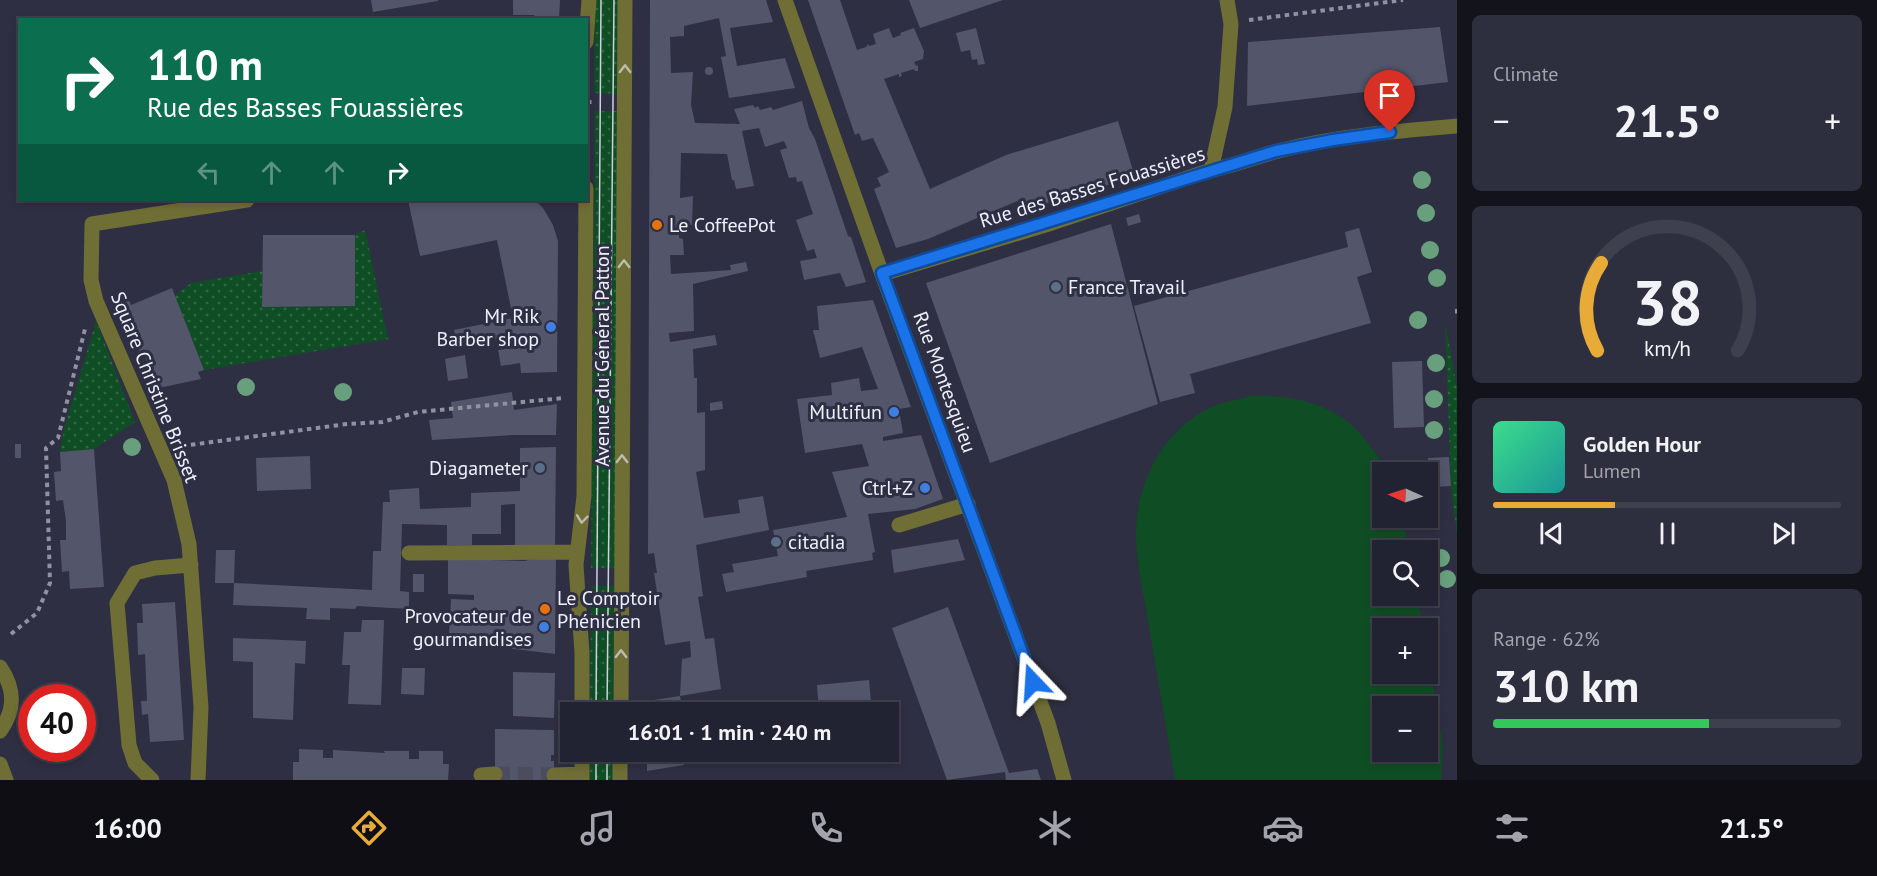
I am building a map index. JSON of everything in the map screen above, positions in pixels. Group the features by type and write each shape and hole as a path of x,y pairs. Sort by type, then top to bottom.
{"street":[{"path":"588,18 589,0"},
{"name":"Avenue du Général Patton","path":"621,702 625,0"},
{"name":"Rue Montesquieu","path":"785,0 882,273 1048,723 1065,780"},
{"path":"1210,170 1225,107 1231,24 1227,0"},
{"name":"Rue des Basses Fouassières","path":"882,273 1276,151 1333,140 1457,126"},
{"name":"Square Christine Brisset","path":"198,780 201,707 189,544 174,480 96,302 92,280 92,224 241,201"},
{"name":"Avenue du Général Patton","path":"582,702 582,653 576,576 585,496 586,201"},
{"path":"899,525 968,504"},
{"path":"409,553 577,552"},
{"path":"152,780 135,763 129,745 117,603 135,573 154,568 190,565"},
{"path":"0,667 9,680 12,697 9,715 0,731"},
{"path":"620,762 620,780"},
{"path":"0,764 6,780"},
{"path":"554,775 582,777"}],"path":[{"path":"1245,21 1403,0"},
{"path":"588,102 594,102"},
{"path":"1457,309 1457,315"},
{"path":"11,634 37,613 50,583 46,448 58,438 85,327"},
{"path":"176,447 347,424 382,422 418,412 565,398"}],"green space":[{"path":"595,0 619,0 618,94 594,93"},
{"path":"595,111 618,111 615,568 591,568"},
{"path":"365,230 388,339 204,370 175,296 191,283 262,271 262,307 355,306 355,235"},
{"path":"96,321 135,422 94,449 60,452 64,429"},
{"path":"1445,322 1457,387 1457,534 1451,486"},
{"path":"1251,396 1264,396 1290,398 1314,404 1348,422 1382,462 1372,462 1372,528 1404,528 1406,540 1372,540 1372,606 1419,606 1421,618 1372,618 1372,684 1433,684 1435,696 1372,696 1372,762 1438,762 1438,715 1443,745 1441,780 1175,780 1139,570 1136,545 1137,515 1146,480 1164,447 1189,421 1209,408"},
{"path":"591,586 614,586 613,702 590,702"},
{"path":"590,762 613,762 613,780 590,780"}],"building":[{"path":"371,0 438,0 438,1 373,12"},
{"path":"513,0 560,0 559,18 513,15"},
{"path":"650,0 766,0 773,22 730,28 737,66 785,58 795,88 729,98 721,57 726,56 719,18 684,26 684,36 670,37 671,73 693,72 691,105 695,123 740,124 734,109 753,105 755,108 758,106 760,110 771,107 773,110 802,101 809,128 815,139 866,282 846,287 840,273 804,280 800,261 817,258 814,249 807,251 796,220 813,214 802,181 797,182 796,177 789,178 780,150 787,148 784,141 765,147 759,128 742,131 754,186 736,189 727,154 681,153 680,198 693,196 692,225 679,225 679,238 683,239 684,255 670,255 671,274 731,270 730,265 746,262 748,271 693,284 694,331 669,333 670,342 715,335 717,345 693,349 694,378 697,378 697,413 705,412 705,470 696,472 704,518 740,513 738,500 763,496 769,530 696,545 703,596 698,597 705,639 714,638 721,689 680,696 682,659 691,657 690,641 665,645 654,573 657,573 654,553 648,554"},
{"path":"808,0 840,0 857,50 868,44 869,46 876,44 873,34 889,28 893,38 914,28 924,51 923,59 914,62 916,66 918,65 918,71 914,69 901,73 902,76 899,77 899,74 884,79 930,189 1006,155 1118,121 1135,177 1023,210 1020,200 928,239 896,248 874,189 881,186 877,178 889,172 873,138 862,141 859,133 855,135"},
{"path":"909,0 1003,0 920,28"},
{"path":"1440,27 1448,82 1247,106 1248,42"},
{"path":"976,28 985,64 978,65 977,59 972,60 970,50 961,52 956,33"},
{"path":"709,67 713,71 709,75 705,71"},
{"path":"408,201 536,201 553,225 558,241 557,372 521,373 520,363 501,366 498,350 521,347 520,334 494,339 493,333 456,339 454,330 513,318 497,240 420,256"},
{"path":"1139,214 1141,222 1128,226 1126,218"},
{"path":"1111,224 1158,404 990,463 926,283"},
{"path":"1359,228 1372,272 1357,277 1371,323 1190,374 1195,393 1160,402 1134,306 1348,247 1345,232"},
{"path":"263,235 355,235 355,306 262,307"},
{"path":"172,288 204,370 198,372 201,379 154,389 146,369 149,367 144,354 141,355 120,304 129,300 131,305"},
{"path":"873,300 911,407 899,409 903,433 883,437 883,441 921,435 943,499 915,509 868,514 875,552 872,553 873,560 806,571 807,577 726,592 722,574 734,572 732,564 778,556 773,530 847,517 832,472 869,466 862,444 805,453 797,399 832,395 831,383 859,378 861,391 878,389 862,347 820,358 813,330 819,330 817,306"},
{"path":"465,355 468,378 448,381 445,359"},
{"path":"1422,361 1424,427 1394,428 1392,362"},
{"path":"512,392 514,410 557,404 556,435 432,440 429,420 453,418 451,402"},
{"path":"722,401 723,409 710,411 710,403"},
{"path":"15,444 21,444 21,458 15,458"},
{"path":"556,447 555,546 515,546 515,504 501,505 501,534 472,534 472,545 447,545 447,525 402,524 400,591 409,592 409,609 357,606 355,609 330,608 330,620 306,619 307,608 233,605 234,583 372,590 373,551 381,551 383,502 390,502 389,490 419,488 420,509 471,507 471,493 520,491 520,448"},
{"path":"94,449 104,587 70,589 69,571 62,572 60,540 66,540 66,521 63,500 56,501 54,472 61,471 60,452"},
{"path":"310,456 311,489 257,491 256,458"},
{"path":"1449,457 1451,486 1438,487 1438,462 1428,462 1428,458"},
{"path":"958,539 965,560 894,573 891,550"},
{"path":"216,550 235,550 234,583 215,583"},
{"path":"535,558 556,558 555,654 472,644 472,637 449,635 451,599 474,600 474,595 448,594 448,559 525,561"},
{"path":"413,574 424,574 424,592 413,592"},
{"path":"175,602 184,740 150,742 148,714 142,715 141,701 147,701 145,654 138,655 137,623 143,623 142,604"},
{"path":"948,607 1009,773 1037,769 1041,780 1006,780 1005,772 947,780 892,628"},
{"path":"362,620 384,620 381,705 348,704 350,665 342,665 344,632 361,632"},
{"path":"233,638 306,641 305,664 295,663 293,720 253,718 253,662 233,661"},
{"path":"402,668 425,668 424,695 401,694"},
{"path":"513,672 555,673 554,718 513,716"},
{"path":"869,680 871,702 818,702 817,685"},
{"path":"680,696 681,702 647,702"},
{"path":"495,729 554,730 554,755 551,755 551,761 554,761 554,780 495,780"},
{"path":"299,749 323,750 323,758 333,758 333,750 385,753 384,751 409,751 409,759 419,759 419,751 443,751 443,764 449,764 448,780 293,780 293,762 299,762"},
{"path":"647,762 684,762 684,765 647,771"}],"tunnel":[{"path":"495,774 554,775"}],"tram line":[{"path":"596,702 601,0"},
{"path":"607,702 614,0"},
{"path":"596,762 596,780"},
{"path":"607,762 607,780"}],"place":[{"name":"Le CoffeePot","path":"657,225"},
{"name":"France Travail","path":"1056,287"},
{"name":"Mr Rik Barber shop","path":"551,327"},
{"name":"Multifun","path":"894,412"},
{"name":"Diagameter","path":"540,468"},
{"name":"Ctrl+Z","path":"925,488"},
{"name":"citadia","path":"776,542"},
{"name":"Le Comptoir Phénicien","path":"545,609"},
{"name":"Provocateur de gourmandises","path":"544,627"}],"route":[{"path":"1033,682 882,273 1276,151 1390,132"}]}
